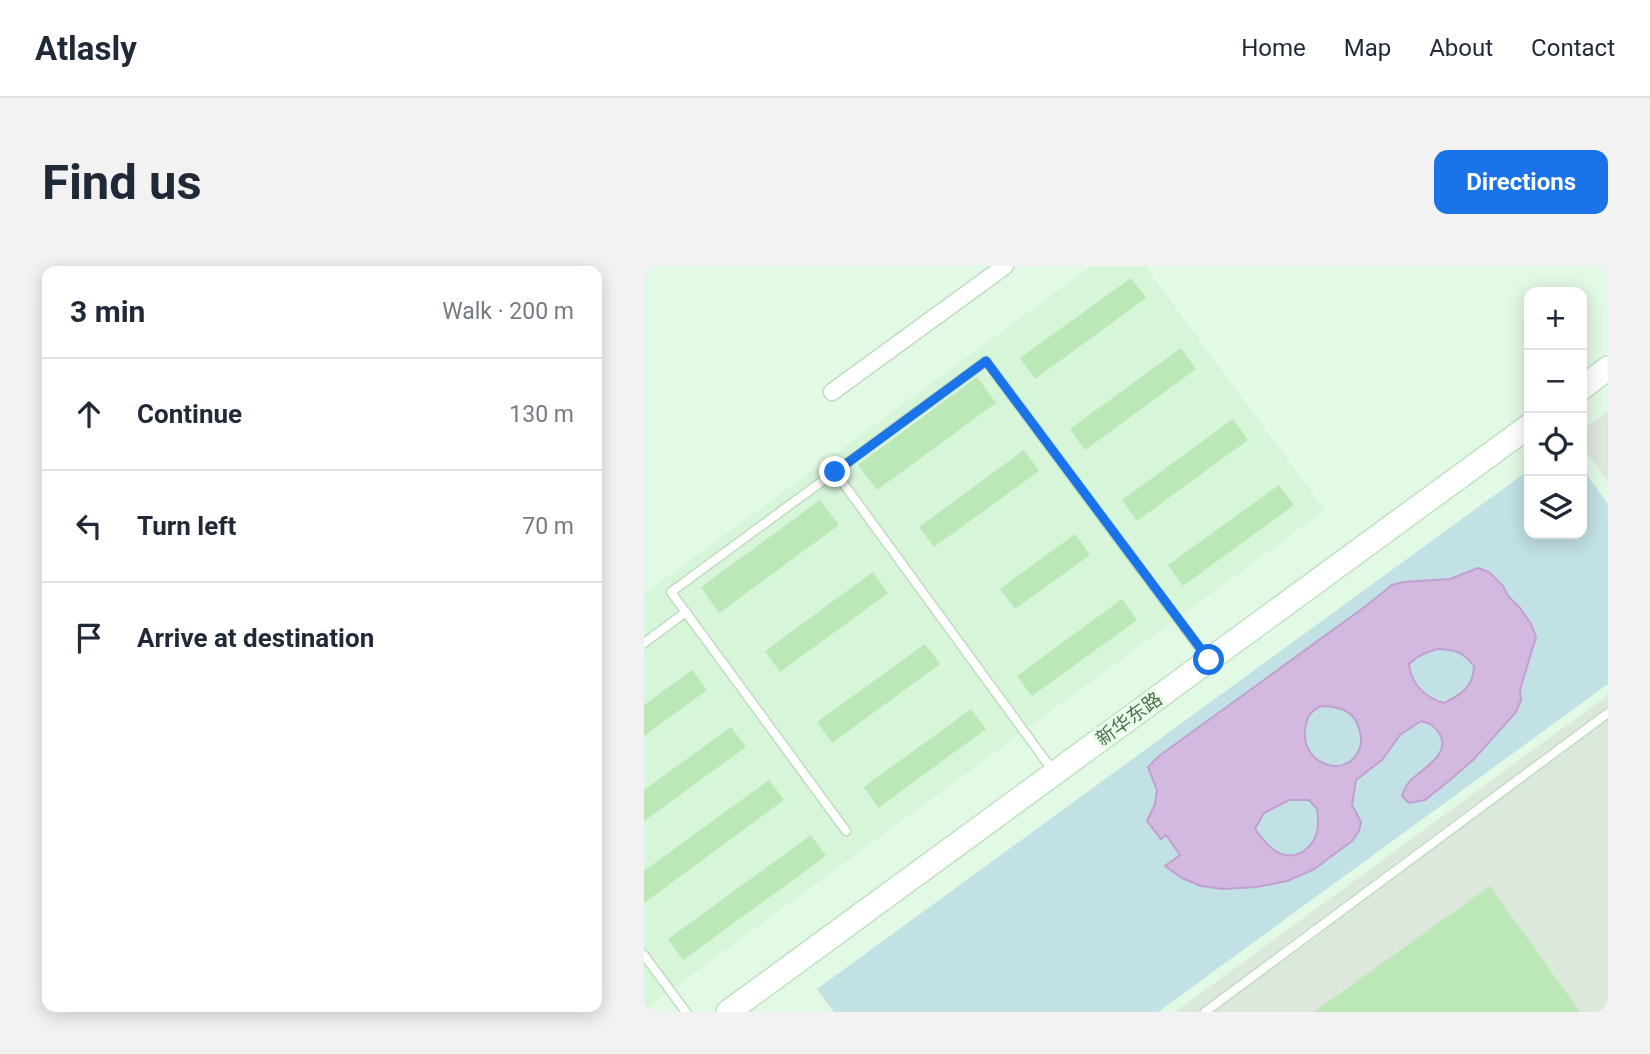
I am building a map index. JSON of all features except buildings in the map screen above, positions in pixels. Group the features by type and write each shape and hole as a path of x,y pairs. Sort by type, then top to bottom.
{"main road":[{"path":"1587,384 1608,368"},
{"name":"新华东路","path":"728,1012 1524,430"}],"street":[{"path":"832,392 1005,266"}],"lane":[{"path":"846,831 671,592 986,361 1209,660"},
{"path":"835,472 1055,773"},
{"path":"644,643 686,612"},
{"path":"1205,1012 1608,713"},
{"path":"644,955 685,1012"},
{"path":"1216,1004 1221,1012"}],"shaded area":[{"path":"1091,266 1145,266 1325,510 644,1010 644,594"},
{"path":"1608,411 1608,482 1587,453 1587,426"},
{"path":"1524,474 1524,539 1587,539 1587,475 1608,504 1608,684 1158,1012 834,1012 817,989"},
{"path":"1478,568 1489,572 1520,608 1536,637 1516,712 1474,759 1425,800 1409,803 1402,796 1406,786 1434,760 1442,747 1437,730 1421,721 1400,735 1382,760 1356,780 1352,805 1361,822 1352,841 1313,870 1287,881 1257,887 1223,889 1201,886 1182,878 1165,866 1180,855 1166,835 1161,839 1147,821 1155,804 1157,790 1148,767 1159,756 1392,585 1450,579","holes":["1438,649 1458,652 1474,666 1472,679 1465,689 1444,703 1431,698 1420,689 1409,664 1423,654","1334,707 1350,714 1357,723 1361,737 1360,748 1353,759 1345,764 1326,764 1310,753 1305,727 1307,719 1317,708","1289,800 1309,800 1318,813 1318,826 1313,841 1303,852 1296,854 1282,854 1274,850 1255,829 1264,813"]},
{"path":"1608,695 1608,1012 1175,1012"}],"route":[{"path":"835,472 986,361 1209,660"}]}
